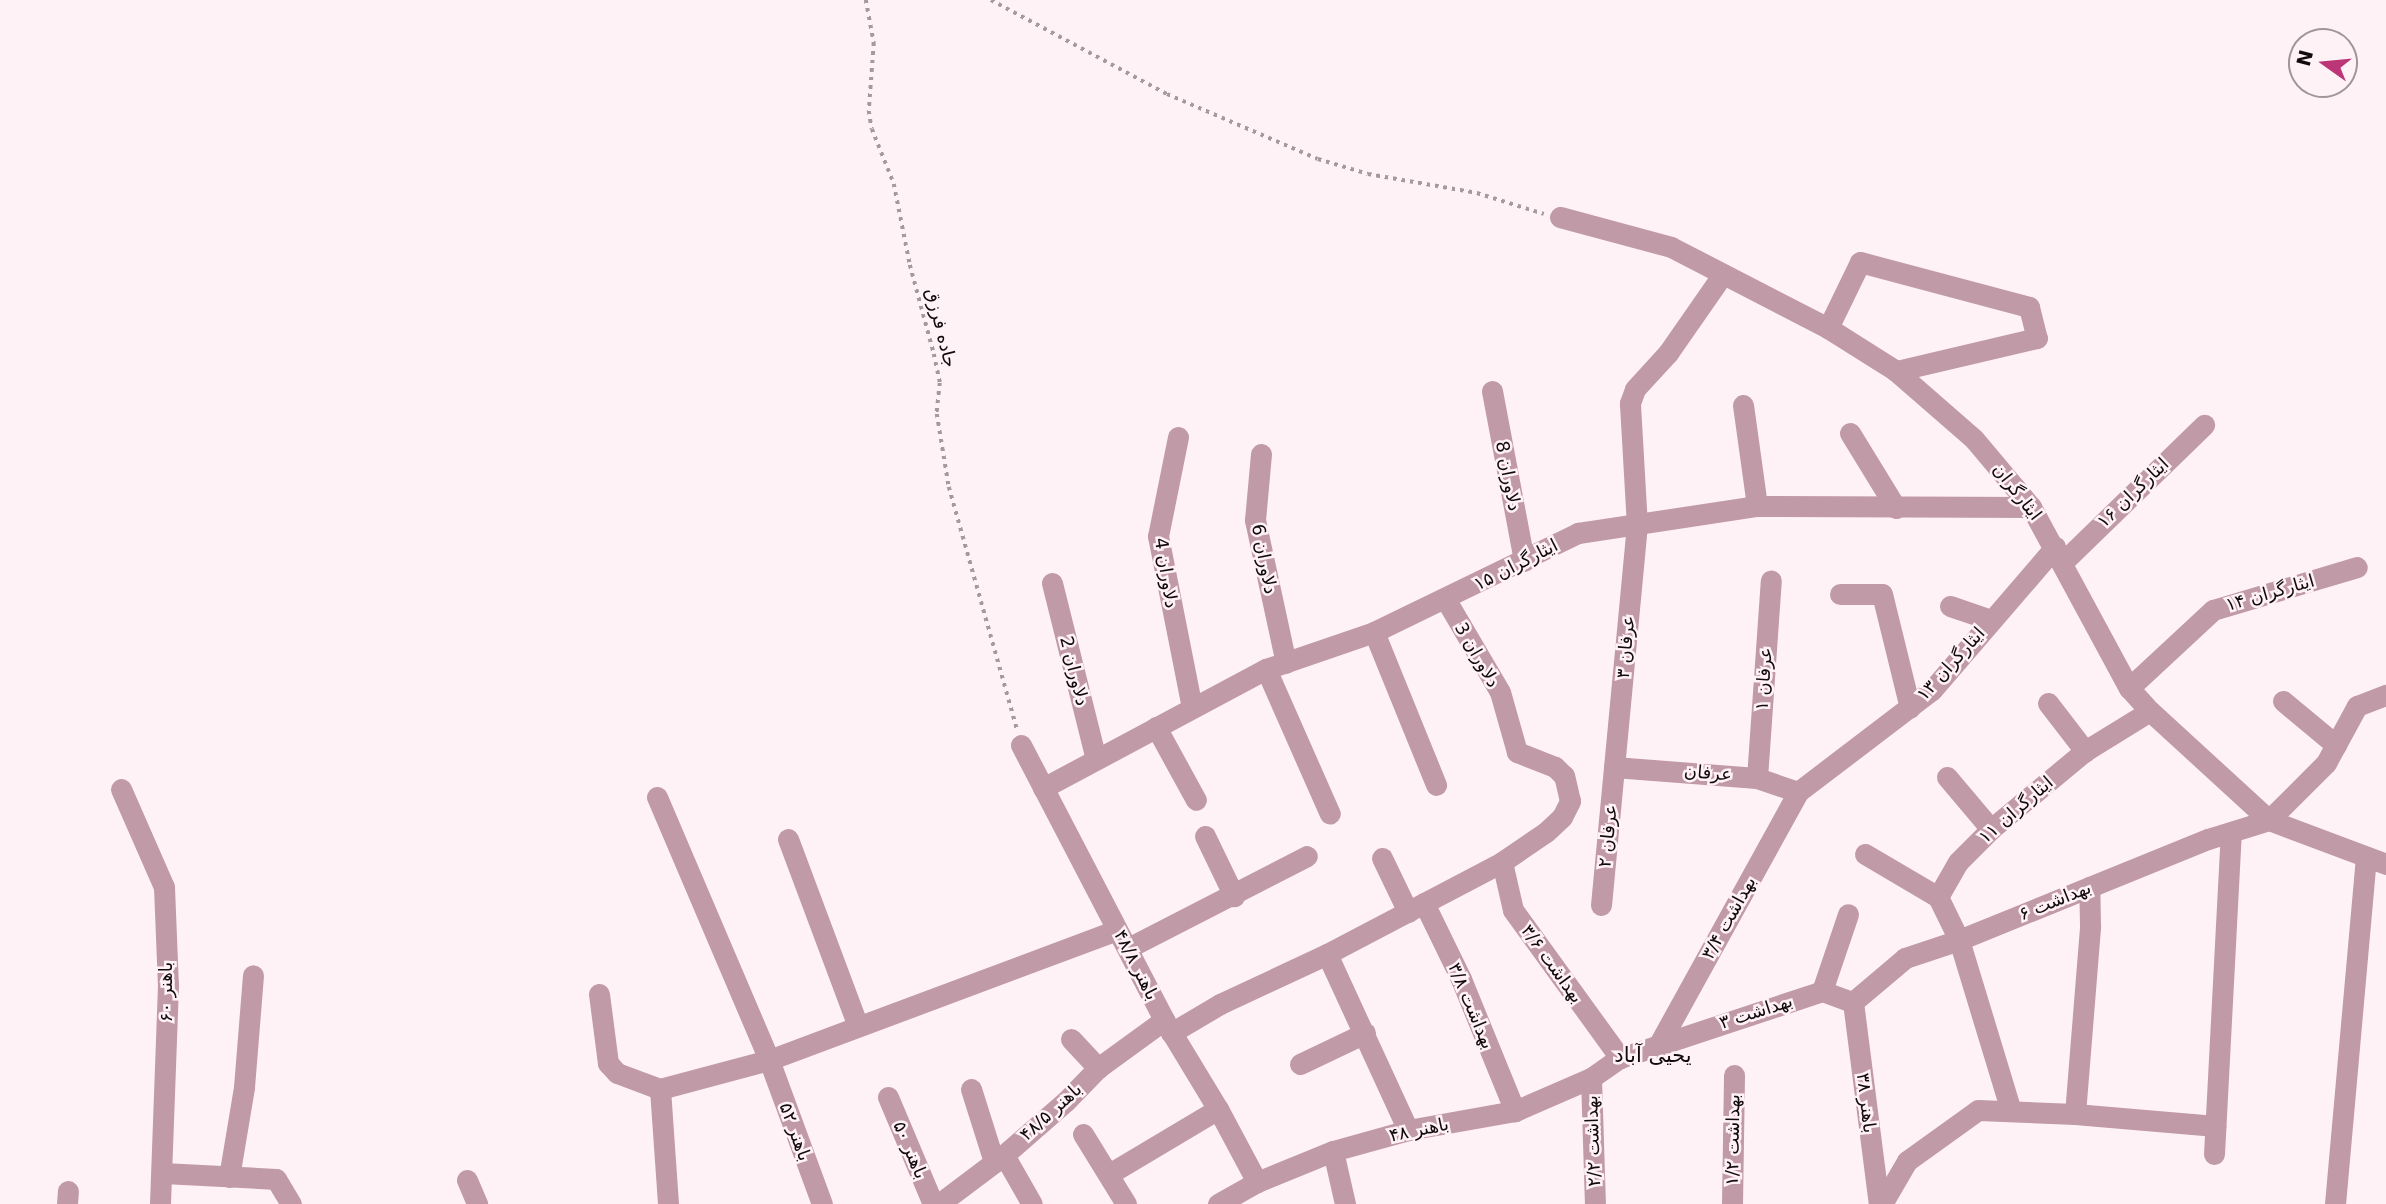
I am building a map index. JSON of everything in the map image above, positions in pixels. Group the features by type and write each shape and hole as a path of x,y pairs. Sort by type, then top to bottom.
{"street":[{"name":"ایثارگران","path":"1560,217 1671,247 1828,328 1896,371 1974,439 2031,507 2059,554 2129,688 2150,711 2269,820 2376,861"},
{"path":"1828,328 1860,262 2029,307 2037,338 1896,371"},
{"name":"عرفان ۳","path":"1614,767 1637,526 1630,403 1635,389 1668,353 1723,274"},
{"name":"دلاوران 8","path":"1492,391 1524,561"},
{"path":"1742,405 1757,506"},
{"name":"ایثارگران ۱۶","path":"2059,554 2204,425"},
{"path":"1850,433 1896,508"},
{"name":"دلاوران 4","path":"1178,437 1158,536 1192,708"},
{"name":"دلاوران 6","path":"1261,454 1255,520 1276,666 1330,814"},
{"name":"ایثارگران ۱۵","path":"1043,788 1276,666 1374,632 1446,600 1578,533 1757,506 2031,507"},
{"name":"ایثارگران ۱۳","path":"1798,792 1933,690 1991,620 2059,554"},
{"name":"ایثارگران ۱۴","path":"2129,688 2213,610 2357,567"},
{"name":"عرفان ۱","path":"1757,778 1771,580"},
{"name":"دلاوران 2","path":"1052,583 1096,759"},
{"path":"1840,594 1882,594 1910,708"},
{"name":"دلاوران 3","path":"1446,600 1500,692 1517,752"},
{"path":"1950,606 1991,620"},
{"path":"1374,632 1436,785"},
{"path":"2269,820 2326,763 2357,706 2386,695"},
{"path":"2283,701 2336,745"},
{"path":"2048,703 2085,751"},
{"name":"ایثارگران ۱۱","path":"1938,897 1958,862 1992,830 2085,751 2150,711"},
{"path":"1156,727 1196,800"},
{"name":"باهنر ۴۸/۸","path":"1021,745 1168,1026 1218,1109 1257,1182"},
{"name":"باهنر ۴۸/۵","path":"939,1204 1066,1101 1098,1068 1168,1026 1327,954 1416,908 1502,862 1546,832 1562,817 1570,801 1569,788 1555,767 1517,752"},
{"name":"عرفان","path":"1614,767 1757,778 1798,792"},
{"name":"عرفان ۲","path":"1601,905 1614,767"},
{"path":"1947,777 1992,830"},
{"name":"باهنر ۶۰","path":"121,789 164,887 168,985 160,1204"},
{"name":"بهداشت ۳/۴","path":"1659,1044 1798,792"},
{"name":"باهنر ۵۲","path":"657,797 769,1060 822,1204"},
{"name":"بهداشت ۶","path":"1853,1002 1905,958 1959,940 2231,832 2269,820"},
{"path":"2214,1154 2231,832"},
{"path":"1205,836 1234,896"},
{"path":"788,839 858,1026"},
{"path":"1865,854 1938,897 1959,940 2011,1111"},
{"path":"1128,948 1234,896 1307,856"},
{"name":"بهداشت ۳/۸","path":"1382,858 1461,979 1515,1111"},
{"path":"2335,1204 2376,861"},
{"name":"بهداشت ۳/۶","path":"1502,862 1513,910 1619,1058"},
{"path":"2075,1114 2090,926 2089,887"},
{"path":"1848,914 1822,991 1853,1002"},
{"path":"599,994 608,1063 617,1073 660,1089 769,1060 1117,930"},
{"path":"1327,954 1408,1130"},
{"path":"229,1177 244,1087 253,975"},
{"name":"بهداشت ۳","path":"1619,1058 1822,991"},
{"name":"باهنر ۳۸","path":"1853,1002 1880,1204"},
{"path":"1300,1064 1365,1033"},
{"path":"1071,1039 1098,1068"},
{"name":"باهنر ۴۸","path":"1218,1204 1257,1182 1333,1151 1408,1130 1515,1111 1591,1078 1619,1058"},
{"name":"بهداشت ۱/۲","path":"1732,1204 1734,1075"},
{"name":"بهداشت ۲/۲","path":"1591,1078 1595,1204"},
{"path":"660,1089 668,1204"},
{"path":"971,1089 999,1158 1032,1204"},
{"name":"باهنر ۵۰","path":"888,1097 933,1204"},
{"path":"1110,1174 1218,1109"},
{"path":"1880,1204 1907,1161 1978,1110 2075,1114 2215,1126"},
{"path":"1083,1134 1126,1204"},
{"path":"1333,1151 1345,1204"},
{"path":"163,1173 276,1179 291,1204"},
{"path":"467,1180 477,1204"}],"path":[{"name":"جاده فرزق","path":"866,0 874,43 875,69 869,111 872,129 894,184 910,265 936,364 940,383 937,414 949,487 1021,745"},
{"path":"991,0 1167,94 1318,159 1368,174 1477,193 1560,217"}],"district":[{"name":"یحیی آباد","path":"1653,1055"}]}
